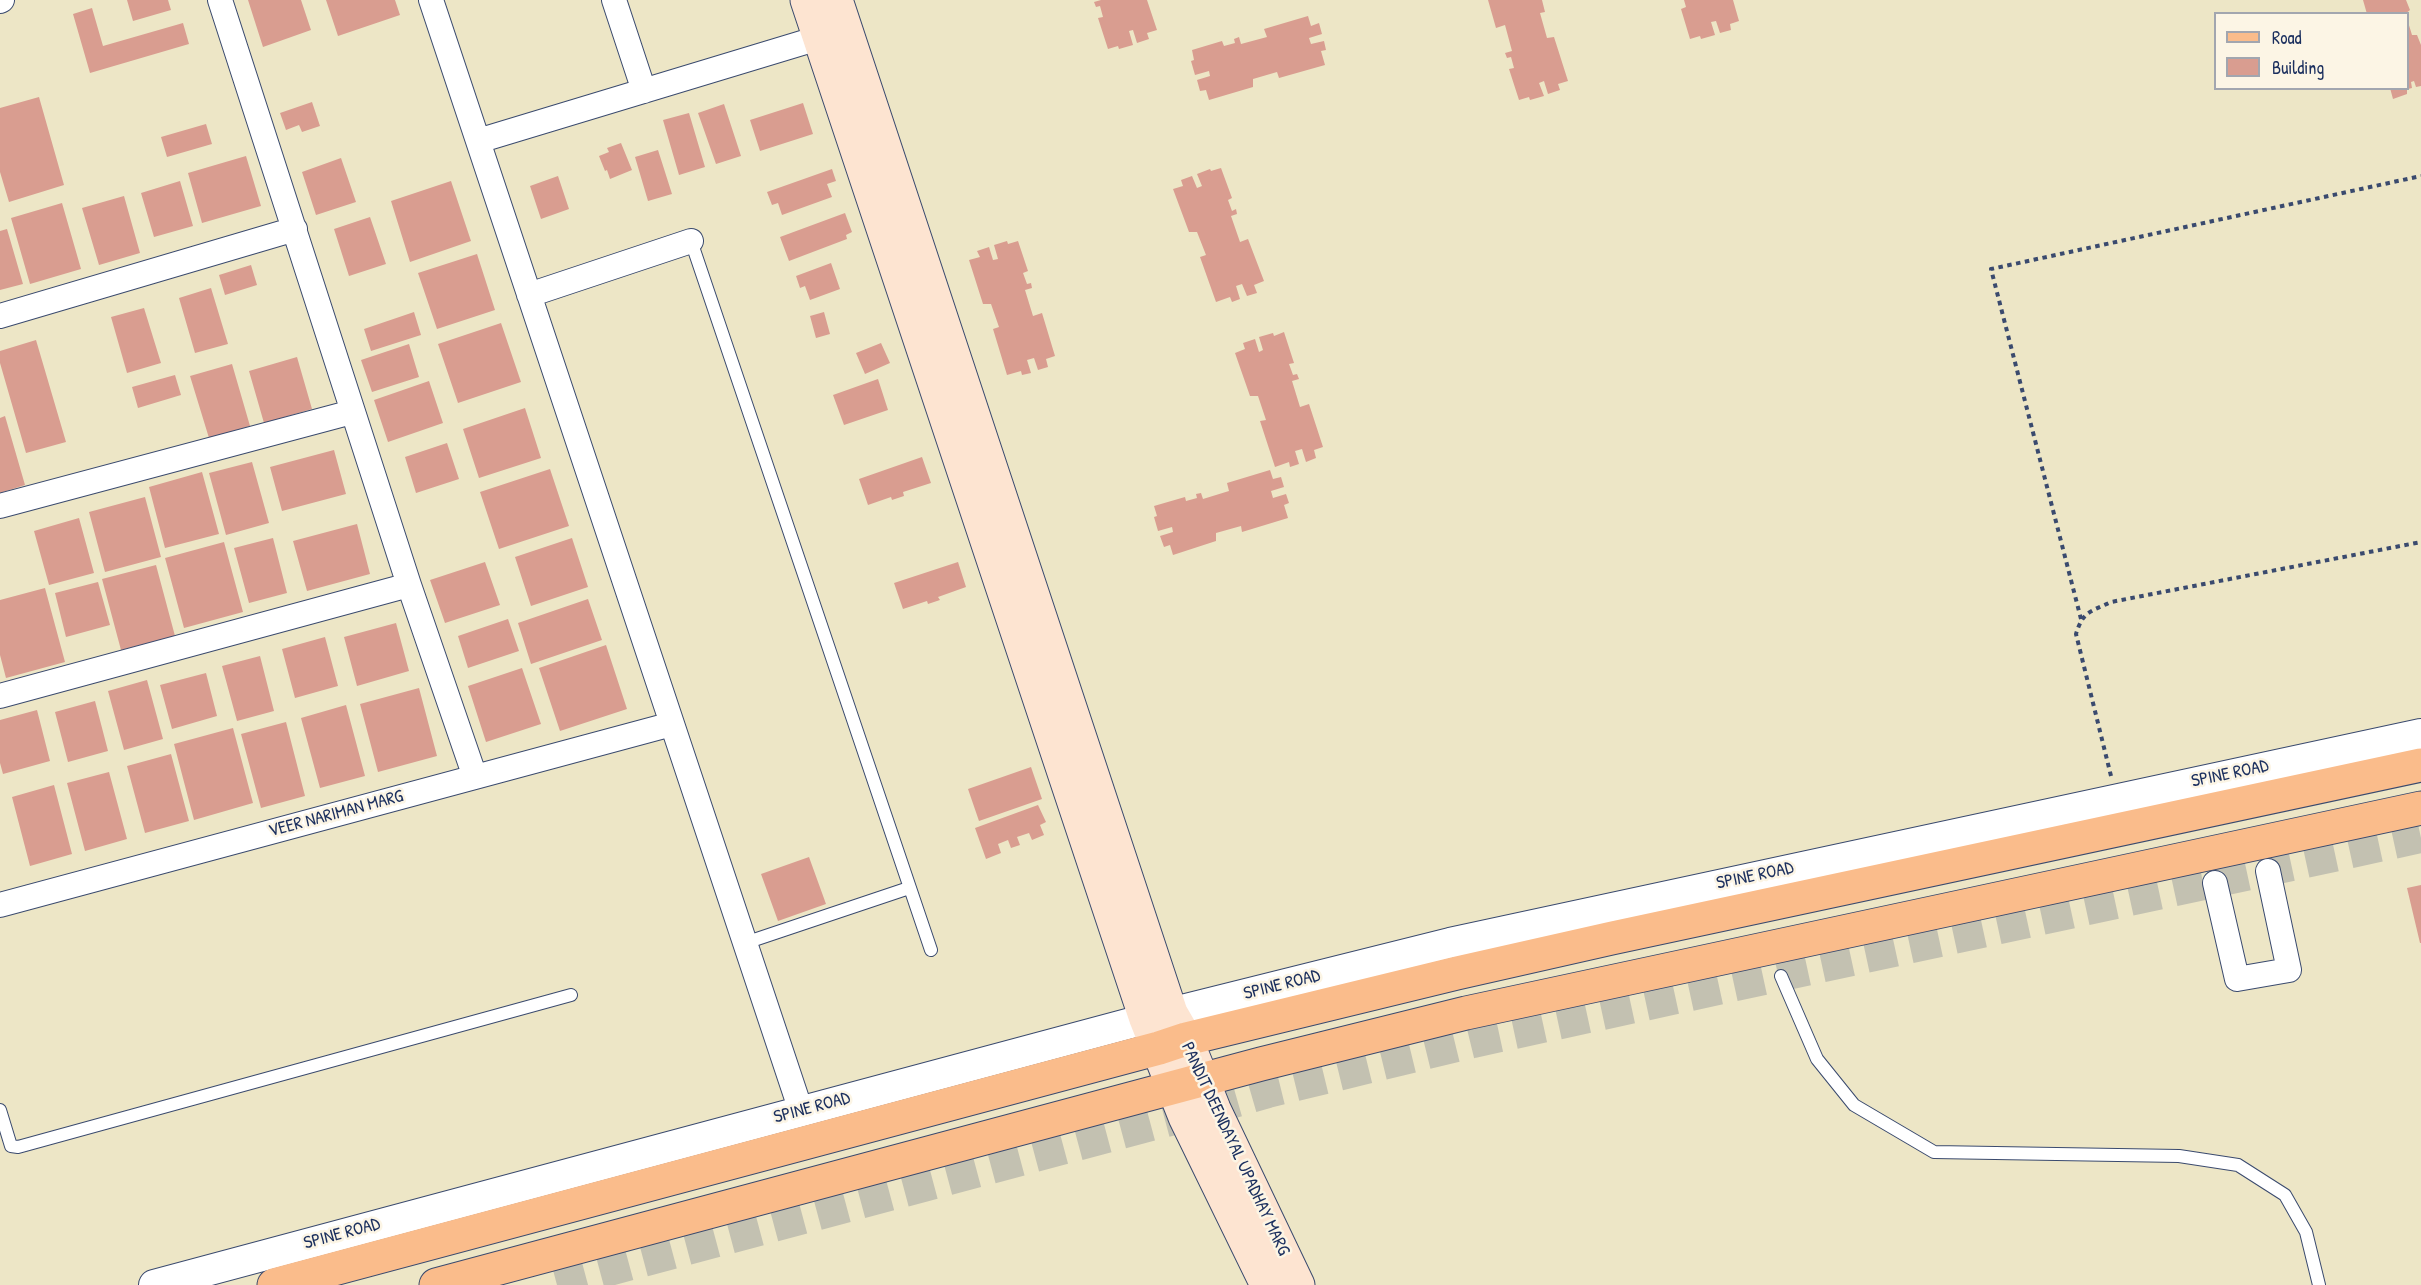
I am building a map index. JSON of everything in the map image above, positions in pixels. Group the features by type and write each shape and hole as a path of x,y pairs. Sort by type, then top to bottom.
{"main road":[{"name":"PANDIT DEENDAYAL UPADHAY MARG","path":"807,0 834,23 1165,1030 1188,1083 1298,1285"},
{"name":"SPINE ROAD","path":"274,1285 1165,1030 1457,972 2421,765"},
{"path":"436,1285 1188,1083 1499,1006 2421,808"},
{"name":"PANDIT DEENDAYAL UPADHAY MARG","path":"1188,1083 1185,1117 1267,1285"}],"street":[{"path":"220,0 352,412 475,777"},
{"path":"431,0 801,1111"},
{"path":"614,0 644,91"},
{"path":"478,141 644,91 834,23"},
{"path":"0,316 295,229"},
{"path":"529,295 691,241"},
{"path":"0,506 352,412"},
{"path":"0,696 409,585"},
{"name":"VEER NARIMAN MARG","path":"0,905 672,724"},
{"name":"SPINE ROAD","path":"154,1285 801,1111 1165,1030 1461,940 2421,734"},
{"path":"2215,883 2237,979 2289,970 2268,871"}],"lane":[{"path":"691,241 931,950"},
{"path":"745,943 909,888"},
{"path":"1781,976 1817,1059 1854,1105 1934,1152 2179,1155 2238,1165 2285,1195 2306,1232 2319,1285"},
{"path":"0,1110 10,1146 18,1147 572,996"}],"path":[{"path":"2081,619 1991,268 2421,176"},
{"path":"2117,799 2076,634 2081,619 2089,612 2110,602 2421,542"}],"building":[{"path":"127,0 168,0 171,10 133,21"},
{"path":"248,0 301,0 311,30 263,47"},
{"path":"326,0 395,0 400,15 338,36"},
{"path":"1147,0 1157,30 1147,33 1149,39 1137,43 1133,30 1129,31 1133,45 1108,49 1098,18 1103,17 1100,6 1096,7 1094,2"},
{"path":"1488,0 1542,0 1545,12 1540,13 1547,38 1554,37 1568,81 1558,84 1560,90 1548,94 1544,81 1539,83 1544,96 1519,100 1509,69 1514,68 1511,57 1507,58 1505,53 1512,51 1505,25 1496,28"},
{"path":"1684,0 1733,0 1739,21 1730,24 1731,30 1720,33 1716,21 1711,22 1715,35 1690,39 1681,9 1686,7"},
{"path":"2363,0 2406,0 2410,10 2408,12 2366,12"},
{"path":"92,8 103,46 183,23 189,44 90,73 73,14"},
{"path":"1308,16 1311,26 1319,23 1322,34 1309,38 1311,44 1324,41 1326,50 1321,51 1325,65 1279,78 1277,72 1253,79 1253,87 1209,100 1206,90 1200,91 1197,80 1210,76 1209,71 1195,75 1191,61 1194,60 1192,50 1222,41 1224,46 1235,43 1234,39 1239,37 1241,44 1267,37 1264,29"},
{"path":"2409,25 2412,35 2417,35 2421,45 2421,86 2416,87 2414,81 2411,82 2412,88 2409,89"},
{"path":"2391,90 2407,90 2407,94 2393,99"},
{"path":"39,97 64,185 9,202 0,172 0,108"},
{"path":"312,102 320,126 302,132 299,125 286,130 280,113"},
{"path":"803,103 813,134 760,151 750,120"},
{"path":"724,104 741,156 716,164 698,113"},
{"path":"689,113 705,167 679,175 663,120"},
{"path":"206,124 212,144 167,157 161,137"},
{"path":"621,143 632,170 610,179 599,156 609,152 607,148"},
{"path":"658,150 672,194 648,201 635,157"},
{"path":"246,156 261,206 202,223 188,173"},
{"path":"341,158 356,202 316,215 302,172"},
{"path":"1221,168 1232,198 1228,200 1232,211 1236,209 1237,214 1231,216 1240,242 1248,239 1264,281 1254,285 1257,293 1247,296 1242,284 1236,286 1240,299 1232,302 1230,297 1216,302 1200,257 1206,255 1197,232 1189,232 1173,189 1183,186 1181,180 1192,176 1197,188 1202,186 1197,174"},
{"path":"832,169 836,181 827,184 832,197 782,215 778,203 772,205 767,192"},
{"path":"558,176 569,209 541,219 530,186"},
{"path":"180,181 193,226 154,237 141,193"},
{"path":"451,181 471,241 410,262 391,201"},
{"path":"124,196 140,253 99,265 82,208"},
{"path":"62,203 81,269 30,284 11,218"},
{"path":"845,213 852,232 846,235 847,239 789,261 780,237"},
{"path":"370,217 386,264 349,276 334,229"},
{"path":"7,229 23,284 0,290 0,231"},
{"path":"1007,241 1008,244 1018,241 1028,271 1023,273 1027,284 1031,283 1032,288 1025,290 1033,316 1042,313 1055,356 1046,359 1048,367 1038,370 1034,358 1027,360 1031,373 1022,375 1021,371 1007,375 993,329 999,327 991,304 983,304 969,260 980,257 977,251 989,247 993,260 998,259 994,245"},
{"path":"477,254 495,310 437,329 418,273"},
{"path":"831,263 840,289 810,300 805,286 800,288 796,276"},
{"path":"251,265 257,285 225,295 219,275"},
{"path":"211,288 228,344 195,353 179,298"},
{"path":"144,308 161,363 127,373 111,317"},
{"path":"414,312 421,335 371,351 364,329"},
{"path":"824,312 830,334 816,338 810,316"},
{"path":"501,323 521,382 458,403 438,344"},
{"path":"1284,332 1294,363 1289,364 1293,375 1297,374 1299,379 1292,381 1300,407 1309,404 1323,447 1314,450 1316,458 1306,462 1302,449 1295,451 1299,464 1290,467 1289,462 1275,467 1260,421 1266,420 1258,396 1250,396 1235,353 1245,349 1243,343 1255,339 1259,352 1263,350 1259,337 1273,333 1274,336"},
{"path":"36,340 66,442 26,453 0,363 0,351"},
{"path":"881,343 890,363 865,374 856,353"},
{"path":"409,344 419,377 372,392 361,360"},
{"path":"297,357 312,409 264,423 249,371"},
{"path":"232,364 250,426 209,438 190,376"},
{"path":"175,375 181,395 138,408 132,387"},
{"path":"878,379 888,410 844,425 833,395"},
{"path":"429,381 443,423 388,442 374,400"},
{"path":"525,408 541,458 479,478 463,429"},
{"path":"5,416 25,485 0,493 0,418"},
{"path":"447,443 459,479 416,493 405,457"},
{"path":"334,450 346,494 282,511 270,467"},
{"path":"922,457 931,483 903,492 904,496 892,500 891,497 868,505 859,479"},
{"path":"252,462 269,523 226,535 209,473"},
{"path":"550,469 569,526 499,549 480,492"},
{"path":"1270,470 1273,479 1281,477 1284,487 1271,491 1273,498 1286,494 1289,503 1284,505 1288,518 1242,532 1241,526 1216,533 1216,541 1173,555 1170,545 1164,547 1160,536 1173,532 1172,527 1158,531 1154,506 1185,497 1186,501 1197,498 1196,494 1201,493 1203,499 1229,491 1227,483"},
{"path":"202,472 219,534 165,548 149,487"},
{"path":"145,497 161,557 105,572 89,512"},
{"path":"79,518 94,573 49,585 34,531"},
{"path":"357,524 370,574 307,591 293,541"},
{"path":"273,538 287,593 249,603 234,548"},
{"path":"572,538 588,587 531,606 515,557"},
{"path":"224,542 243,612 184,628 165,558"},
{"path":"485,562 500,605 445,623 430,580"},
{"path":"958,562 966,587 938,597 940,600 928,604 927,601 903,609 894,583"},
{"path":"156,565 175,636 121,650 102,579"},
{"path":"98,582 110,625 66,637 55,593"},
{"path":"45,588 65,662 6,678 0,655 0,600"},
{"path":"588,599 602,640 531,664 518,623"},
{"path":"508,619 519,651 468,668 458,636"},
{"path":"396,623 409,671 357,686 344,637"},
{"path":"325,637 338,686 295,698 282,649"},
{"path":"606,645 627,709 560,731 539,668"},
{"path":"260,656 274,711 237,721 222,666"},
{"path":"522,668 541,724 486,742 468,686"},
{"path":"206,673 217,716 172,729 160,685"},
{"path":"147,680 163,739 124,750 108,691"},
{"path":"419,688 437,756 378,772 360,704"},
{"path":"95,701 108,751 68,762 55,712"},
{"path":"346,705 365,776 320,788 301,718"},
{"path":"37,710 50,761 3,774 0,763 0,720"},
{"path":"286,722 305,796 261,808 241,734"},
{"path":"233,728 253,803 194,820 174,744"},
{"path":"171,754 189,821 145,833 127,766"},
{"path":"1031,767 1042,799 979,821 968,789"},
{"path":"109,772 127,839 85,851 67,783"},
{"path":"54,785 72,854 30,866 12,797"},
{"path":"1038,805 1046,822 1040,825 1044,835 1032,840 1029,833 1017,837 1020,845 1011,848 1008,840 998,844 1001,853 986,859 975,828"},
{"path":"809,857 826,904 778,921 761,874"},
{"path":"2421,885 2421,943 2420,943 2407,888"}],"tunnel":[{"path":"557,1285 1268,1093 1473,1043 2421,838"}]}
